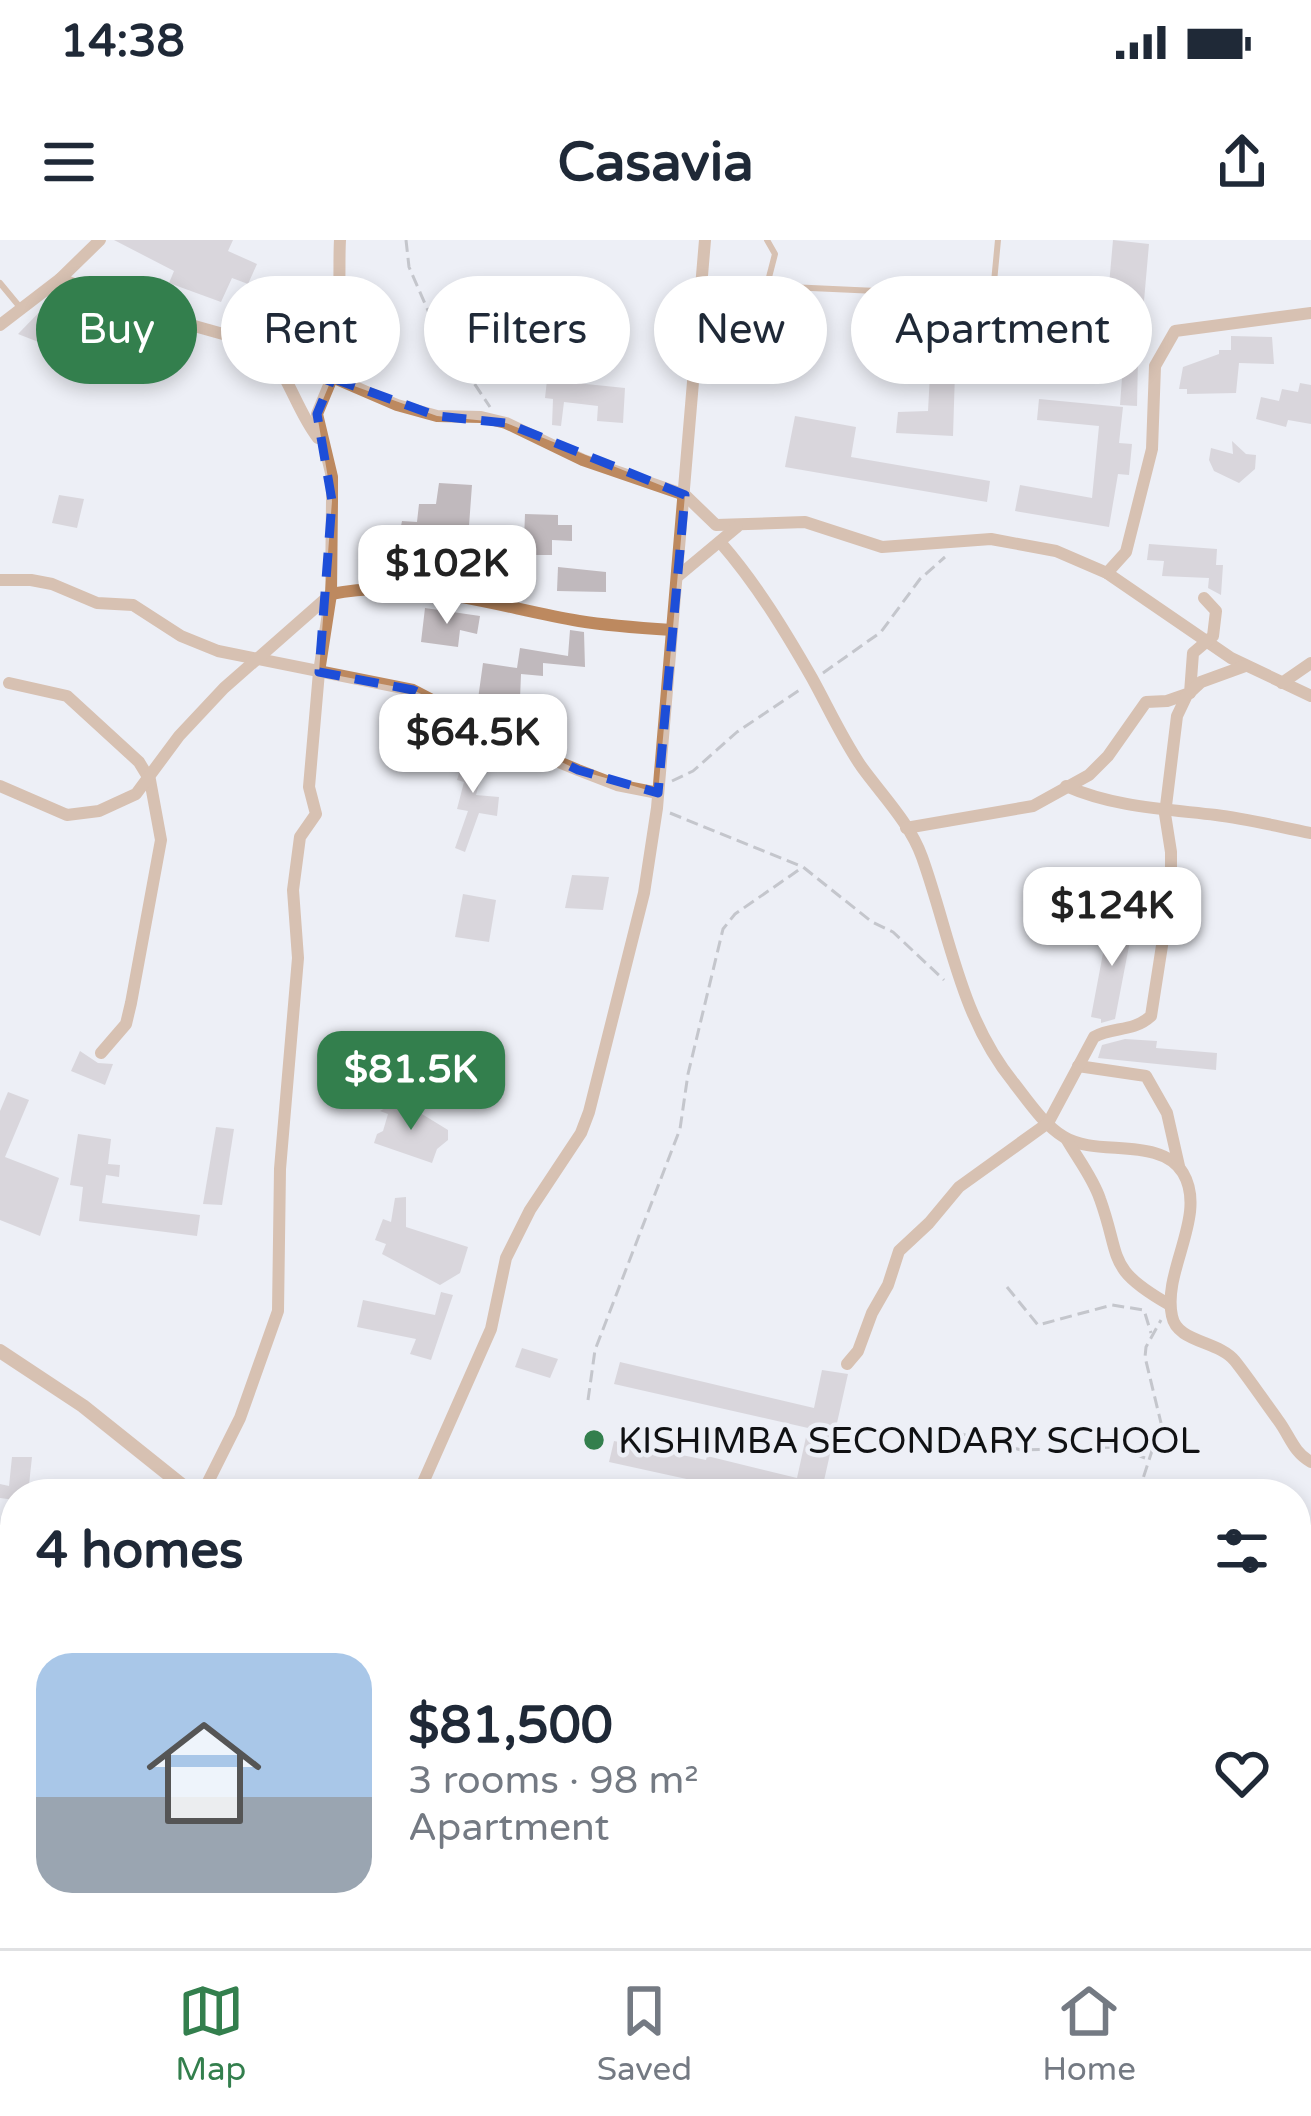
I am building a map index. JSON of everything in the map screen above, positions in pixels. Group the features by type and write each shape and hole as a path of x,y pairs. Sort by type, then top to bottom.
{"street":[{"path":"63,276 100,240"},
{"path":"338,276 340,240"},
{"path":"702,276 705,240"},
{"path":"0,325 36,297"},
{"path":"1107,573 1126,552 1152,449 1155,366 1175,331 1311,314"},
{"path":"288,384 302,416 321,441"},
{"path":"209,1479 247,1401 278,1311 280,1169 298,958 293,890 300,837 316,814 309,787 331,594 332,477 317,410 329,384"},
{"path":"349,384 437,416 506,423 583,460 685,495 716,525 805,522 882,547 991,539 1077,558 1107,573 1205,642 1311,696"},
{"path":"425,1479 491,1329 506,1258 589,1112 644,892 658,795 693,384"},
{"path":"677,577 737,527"},
{"path":"720,542 761,596 922,858 961,989 996,1060 1067,1139 1100,1197 1119,1263 1133,1284 1170,1305"},
{"path":"0,580 32,580 97,602 134,605 199,644 413,691 578,770 658,795"},
{"path":"0,786 62,815 115,806 136,794 178,736 224,688 331,594 353,590 458,593 579,620 672,630"},
{"path":"847,1364 858,1351 899,1251 959,1187 1048,1123 1094,1037 1140,1026 1150,1016 1171,888 1165,810 1178,716 1190,693 1193,653 1213,636 1216,611 1204,598"},
{"path":"1282,683 1311,663"},
{"path":"906,828 1033,806 1089,775 1146,702 1190,693 1209,678 1246,666"},
{"path":"10,683 67,696 139,762 161,822 158,868 126,1024 101,1053"},
{"path":"1066,786 1088,796 1311,833"},
{"path":"1078,1066 1146,1076 1167,1113 1187,1186 1189,1209 1170,1305 1178,1330 1221,1347 1282,1426 1294,1449 1311,1462"},
{"path":"1067,1139 1092,1147 1146,1152 1179,1168"},
{"path":"0,1351 83,1406 174,1479"}],"lane":[{"path":"767,240 776,254 770,276"},
{"path":"995,276 998,240"},
{"path":"0,283 21,309"}],"path":[{"path":"406,240 409,267 433,322 506,423"},
{"path":"961,989 803,867 658,795 737,731 881,632 920,579 964,540"},
{"path":"588,1400 595,1350 680,1129 688,1074 723,929 751,902 803,867"},
{"path":"1006,1287 1038,1325 1112,1305 1144,1310 1152,1335"},
{"path":"1142,1479 1161,1424 1146,1347 1170,1305"},
{"path":"958,1433 1021,1450 1118,1447 1147,1459"}],"highlighted area":[{"path":"332,378 437,416 506,423 685,495 658,793 578,770 413,690 319,672 332,501 317,414"}],"building":[{"path":"114,240 233,240 228,251 257,264 252,276 221,276 221,302 197,293 197,276 172,276 174,271"},
{"path":"1113,240 1149,244 1146,276 1110,276"},
{"path":"36,316 36,341 18,334"},
{"path":"1231,336 1272,337 1274,364 1239,363 1236,393 1187,394 1187,389 1179,389 1183,367 1219,354 1219,350 1231,350"},
{"path":"1300,383 1311,385 1311,424 1288,420 1286,427 1256,419 1261,397 1279,401 1282,389 1298,392"},
{"path":"547,384 625,388 623,423 597,421 598,406 564,402 561,426 552,425 553,399 545,398"},
{"path":"929,384 955,384 953,436 896,433 898,412 928,411"},
{"path":"1122,384 1137,384 1137,406 1120,405"},
{"path":"1039,399 1123,407 1119,443 1132,444 1129,475 1118,474 1109,527 1015,511 1020,485 1092,498 1099,426 1037,420"},
{"path":"795,416 856,427 851,457 990,481 987,502 785,467"},
{"path":"1232,441 1246,454 1256,455 1255,469 1239,483 1214,471 1209,460 1211,448 1233,454"},
{"path":"439,483 472,485 469,526 477,527 476,547 413,544 412,538 399,536 402,521 417,522 419,504 436,504"},
{"path":"59,495 84,499 77,528 52,523"},
{"path":"525,514 558,515 558,525 572,525 572,541 552,540 552,555 529,555"},
{"path":"1149,544 1217,549 1216,565 1223,565 1221,595 1208,588 1209,578 1162,576 1164,561 1147,560"},
{"path":"558,567 606,572 606,592 557,591"},
{"path":"425,608 480,616 477,634 460,630 458,647 421,642"},
{"path":"570,630 584,632 585,667 543,663 543,676 521,674 520,699 478,699 483,663 517,668 520,648 568,656"},
{"path":"467,746 480,748 478,759 485,762 476,795 499,797 497,816 479,813 465,852 455,848 468,811 457,809 464,782 457,780"},
{"path":"572,875 609,877 603,910 565,908"},
{"path":"463,894 496,900 489,942 455,937"},
{"path":"1110,916 1134,920 1115,1019 1101,1023 1091,1017"},
{"path":"1125,1039 1157,1041 1156,1048 1217,1053 1216,1070 1098,1058 1102,1045"},
{"path":"80,1051 98,1063 113,1064 105,1085 71,1071"},
{"path":"8,1092 29,1100 5,1157 59,1178 40,1236 0,1220 0,1111"},
{"path":"394,1103 448,1130 448,1140 437,1149 432,1163 374,1143 388,1114 380,1111"},
{"path":"216,1127 234,1129 222,1205 203,1204"},
{"path":"78,1134 111,1139 108,1164 120,1165 119,1177 106,1175 102,1203 200,1215 197,1236 79,1221 83,1187 70,1185"},
{"path":"406,1197 406,1227 468,1247 460,1273 440,1285 382,1254 386,1244 375,1240 383,1219 391,1222 395,1198"},
{"path":"441,1292 453,1295 431,1360 410,1354 416,1339 357,1327 363,1300 435,1315"},
{"path":"522,1348 558,1359 550,1378 515,1367"},
{"path":"620,1362 814,1408 822,1370 848,1374 824,1479 687,1479 609,1462 614,1441 706,1460 707,1456 797,1478 808,1428 614,1384"},
{"path":"12,1457 32,1457 30,1479 10,1479"}],"place":[{"name":"KISHIMBA SECONDARY SCHOOL","path":"594,1440"}]}
